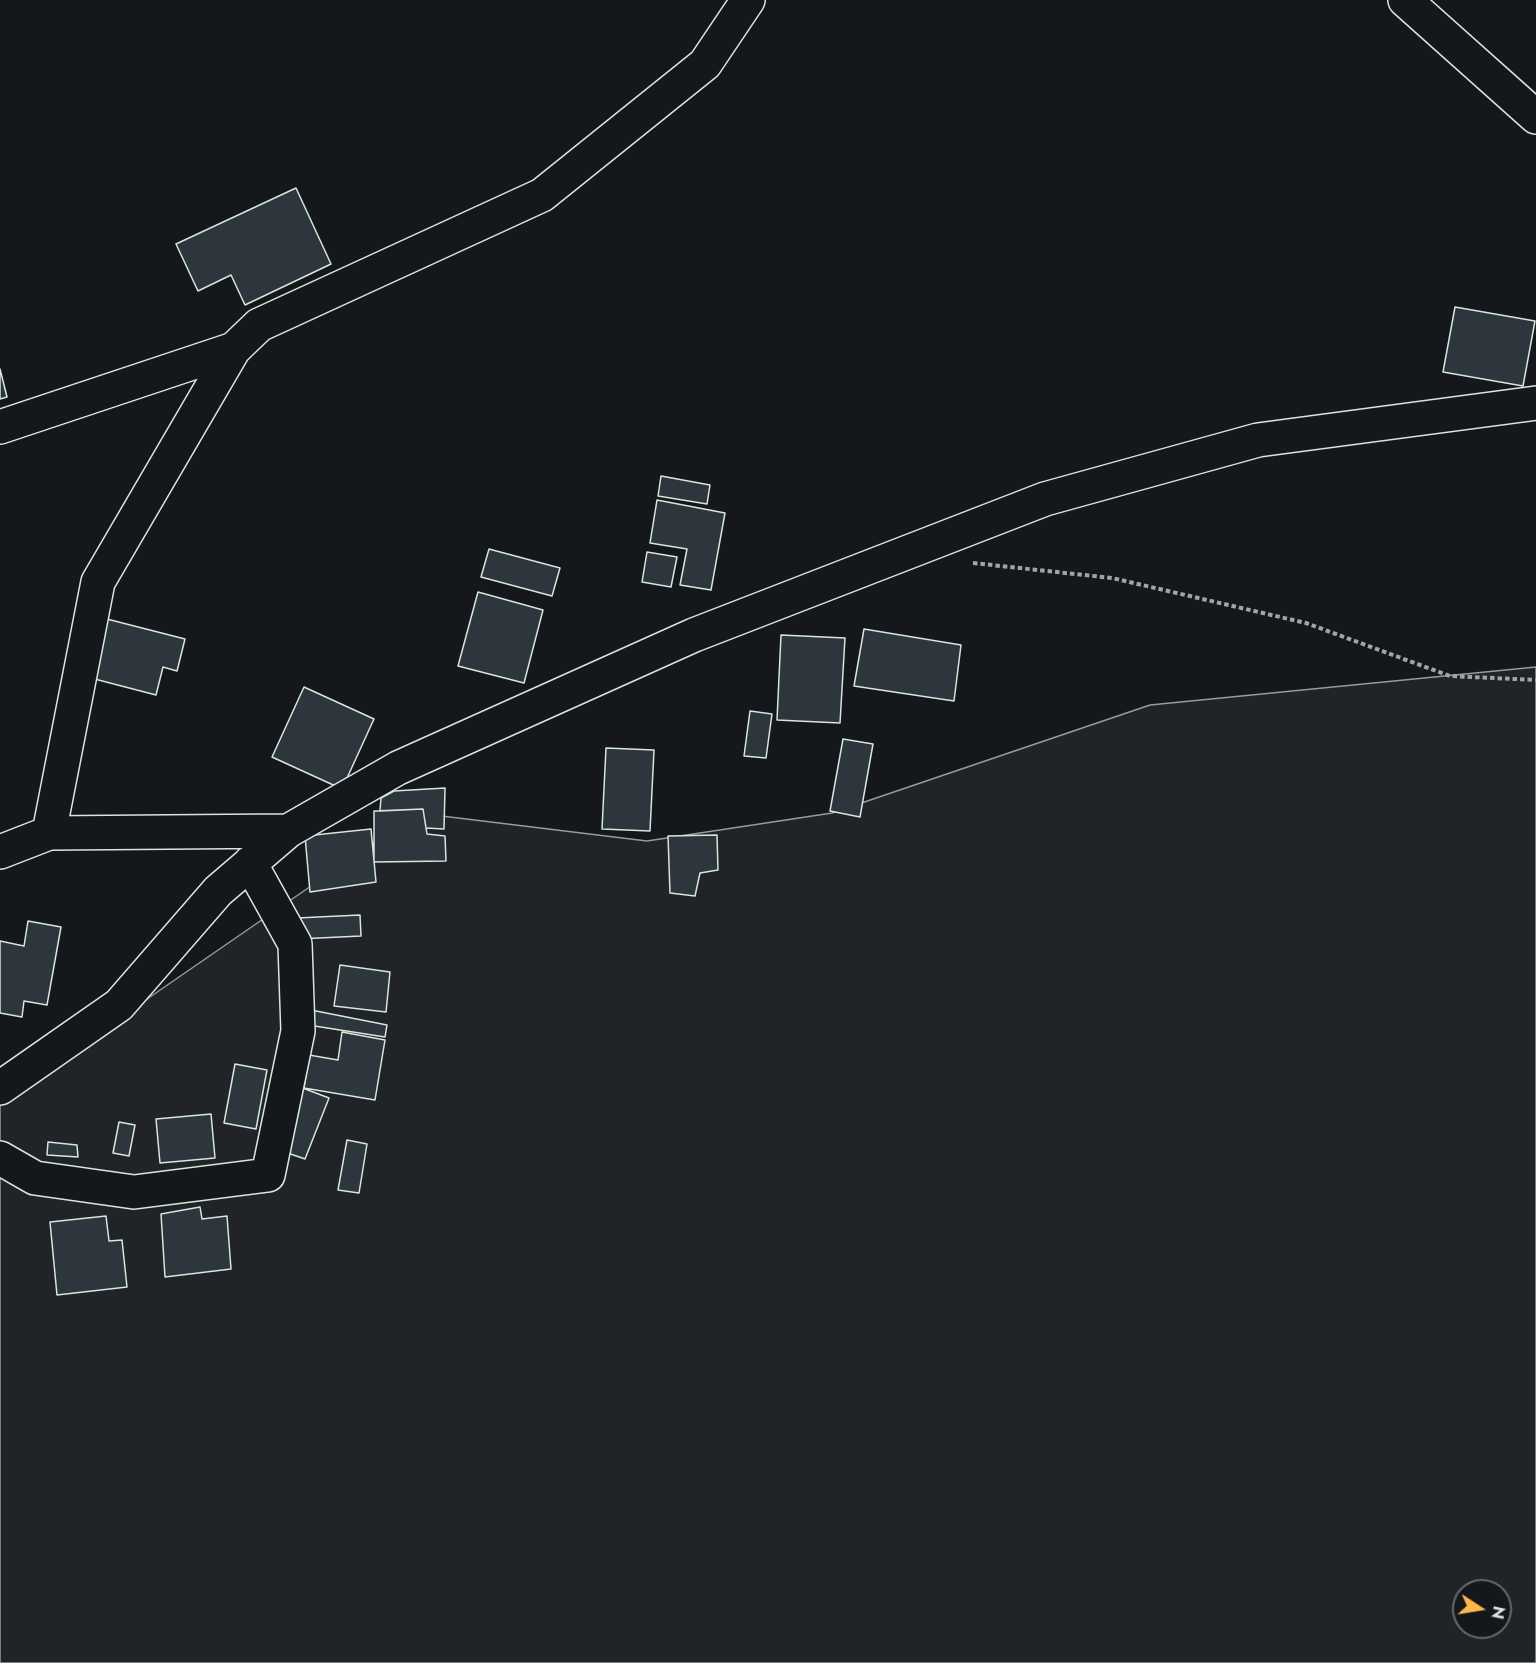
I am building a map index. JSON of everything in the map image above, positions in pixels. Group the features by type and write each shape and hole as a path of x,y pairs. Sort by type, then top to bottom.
{"street":[{"path":"49,833 98,582 234,350 259,325 542,195 705,64 748,0"},
{"path":"1405,0 1536,117"},
{"path":"0,427 234,350"},
{"path":"0,1088 119,1005 218,891 288,831 398,768 694,635 1045,499 1258,440 1536,403"},
{"path":"0,852 49,833 288,831"},
{"path":"0,1158 35,1178 134,1192 267,1175 298,1031 295,944 250,863"}],"path":[{"path":"971,563 1113,578 1306,623 1450,676 1536,680"}],"shaded area":[{"path":"1536,667 1536,1663 0,1663 0,1091 60,1059 417,813 647,841 832,813 1150,705"}],"building":[{"path":"296,188 331,264 245,305 231,275 198,291 176,244"},
{"path":"1455,307 1535,321 1523,386 1443,372"},
{"path":"0,369 7,397 0,399"},
{"path":"661,476 710,485 707,504 658,496"},
{"path":"657,500 725,513 711,590 680,585 687,549 650,543"},
{"path":"489,549 560,568 552,596 481,577"},
{"path":"647,552 677,557 671,587 642,582"},
{"path":"478,592 543,610 524,683 458,666"},
{"path":"103,618 185,639 177,671 163,667 156,695 87,677"},
{"path":"864,629 961,645 954,701 854,686"},
{"path":"781,635 845,638 840,723 777,720"},
{"path":"304,687 374,719 342,789 272,757"},
{"path":"750,711 772,714 766,758 744,756"},
{"path":"843,739 873,744 860,817 830,811"},
{"path":"606,748 654,750 650,831 602,829"},
{"path":"445,788 444,829 426,828 423,809 380,811 381,798 394,791"},
{"path":"423,809 427,834 445,836 446,861 374,862 374,811"},
{"path":"371,829 376,882 310,892 305,836"},
{"path":"717,835 718,870 700,873 695,896 670,893 668,836"},
{"path":"360,915 361,936 298,939 297,918"},
{"path":"28,921 61,927 47,1005 24,1001 22,1017 0,1013 0,941 24,946"},
{"path":"340,965 390,972 386,1012 334,1006"},
{"path":"311,1010 387,1025 385,1037 308,1025"},
{"path":"342,1032 385,1040 375,1100 304,1088 309,1055 338,1060"},
{"path":"235,1064 267,1070 256,1129 224,1123"},
{"path":"300,1087 329,1098 305,1159 279,1150"},
{"path":"211,1114 215,1158 160,1163 156,1119"},
{"path":"119,1122 135,1125 129,1156 113,1153"},
{"path":"347,1140 367,1144 359,1193 338,1190"},
{"path":"48,1142 77,1145 78,1157 47,1155"},
{"path":"200,1207 202,1219 227,1216 231,1269 165,1277 161,1214"},
{"path":"106,1216 109,1241 122,1240 127,1287 57,1295 50,1222"}]}
